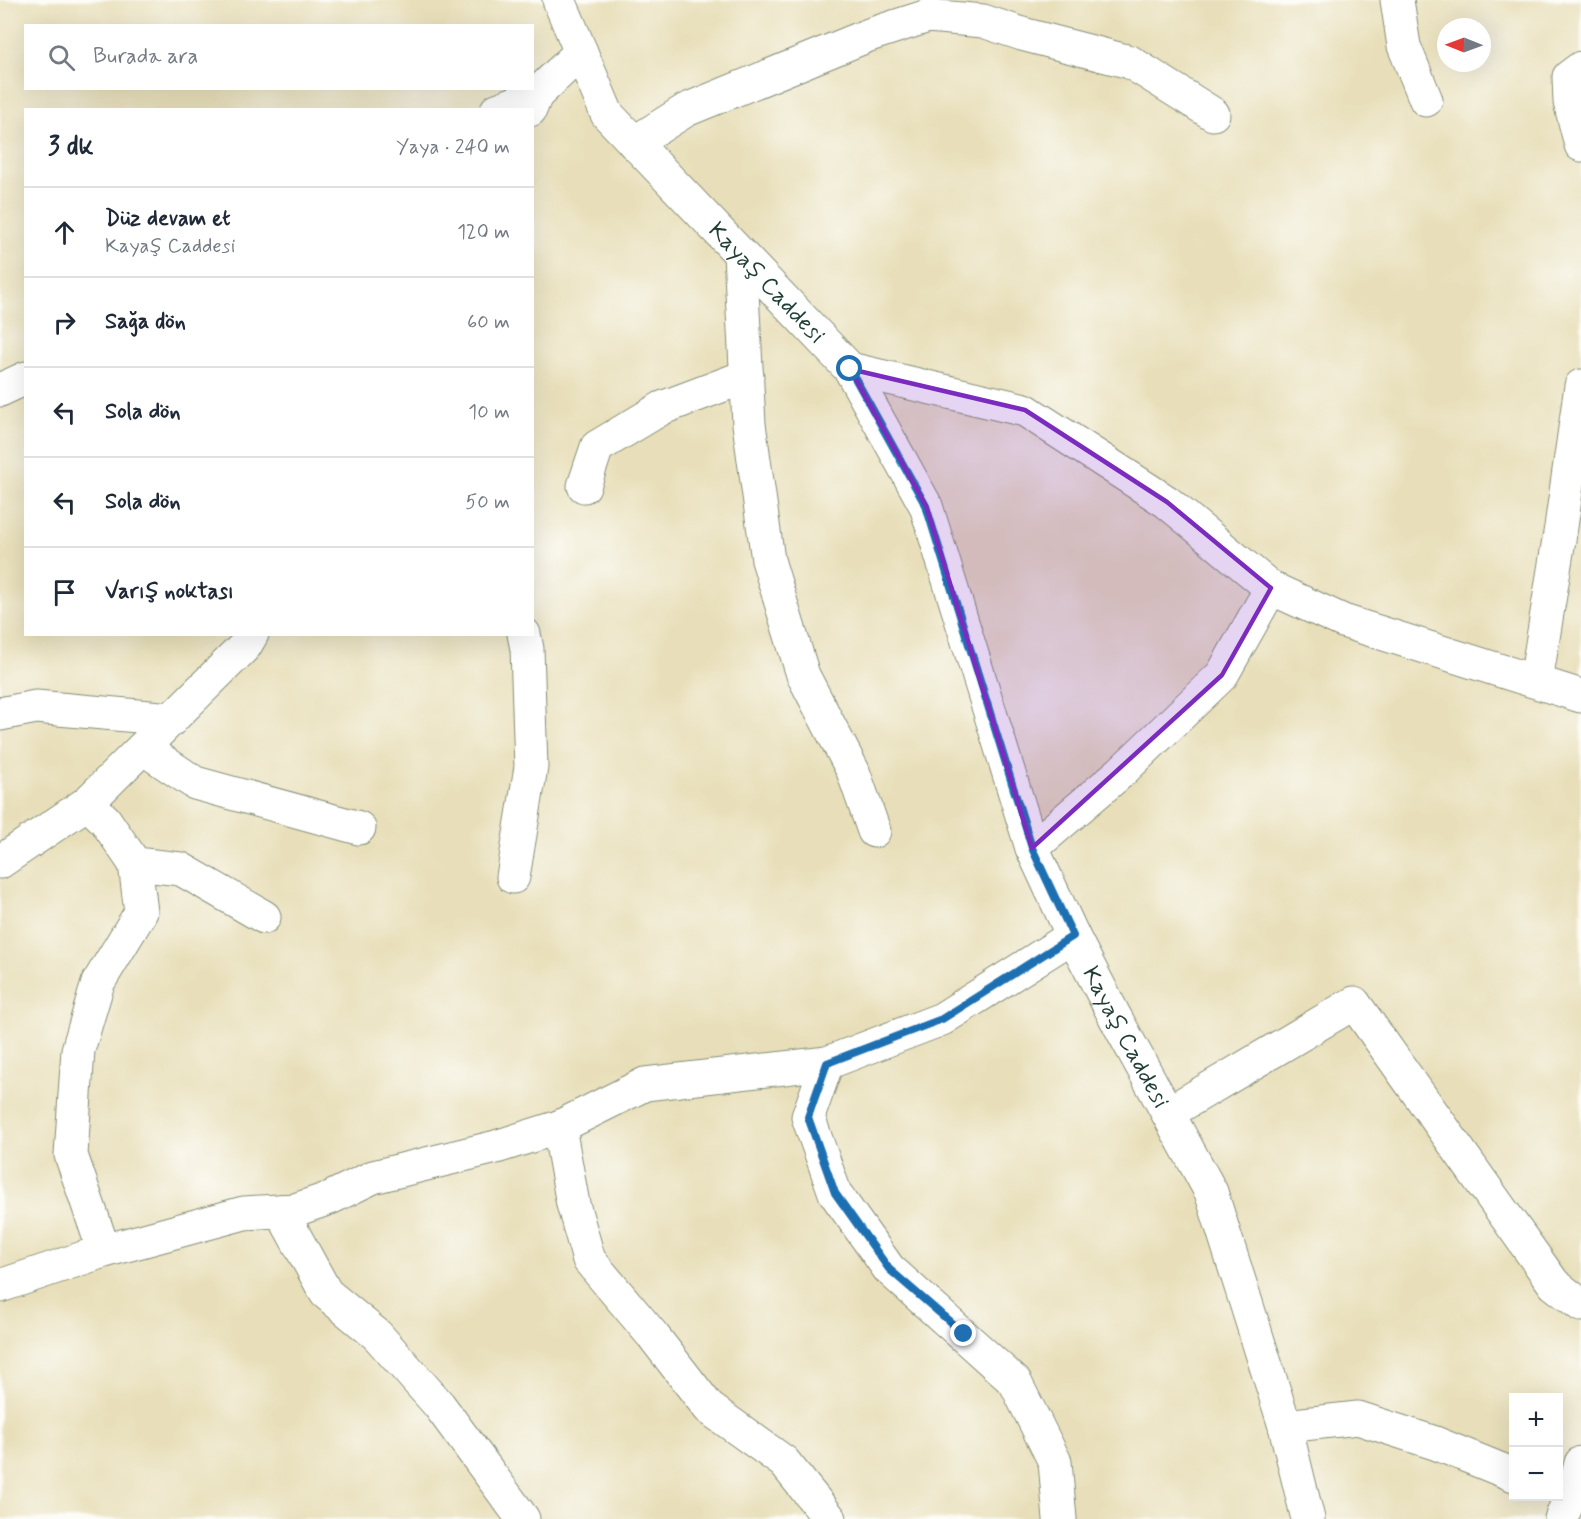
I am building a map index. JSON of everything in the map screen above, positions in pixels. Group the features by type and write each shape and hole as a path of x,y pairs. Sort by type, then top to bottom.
{"street":[{"name":"Kayaş Caddesi","path":"559,0 607,114 850,369 926,506 1032,848 1114,1017 1211,1192 1285,1426 1308,1519"},
{"path":"1396,0 1404,46 1426,100"},
{"path":"634,143 686,110 869,35 928,16 983,21 1130,62 1213,114"},
{"path":"506,108 533,102 580,52"},
{"path":"1581,69 1569,77 1570,102 1581,146"},
{"path":"740,254 749,424 768,560 803,675 853,771 874,831"},
{"path":"850,369 1025,410 1167,502 1271,588 1343,621 1581,696"},
{"path":"584,486 597,447 662,408 747,376"},
{"path":"0,390 24,379"},
{"path":"1536,681 1581,386"},
{"path":"1032,848 1120,772 1222,675 1271,588"},
{"path":"0,862 87,804 245,646 251,636"},
{"path":"513,877 531,767 527,649 524,636"},
{"path":"0,714 36,706 172,719"},
{"path":"143,748 195,783 359,828"},
{"path":"87,804 105,820 135,864 141,912 98,983 78,1050 71,1155 104,1251"},
{"path":"135,864 181,869 264,917"},
{"path":"0,1286 104,1251 244,1213 295,1210 330,1198 373,1177 496,1147 559,1127 645,1084 827,1063 942,1019 1073,936"},
{"path":"1168,1113 1354,1003 1554,1284 1581,1305"},
{"path":"827,1063 808,1117 835,1193 889,1269 1016,1382 1055,1462 1060,1519"},
{"path":"559,1127 573,1204 589,1260 654,1337 709,1408 784,1462 830,1519"},
{"path":"281,1211 326,1293 377,1335 439,1406 523,1519"},
{"path":"1285,1426 1358,1418 1435,1443 1509,1473"},
{"path":"1563,1504 1581,1462"}],"highlighted area":[{"path":"850,369 1025,410 1167,502 1271,588 1222,675 1032,848 926,506"}],"route":[{"path":"850,369 926,506 1032,848 1073,936 942,1019 827,1063 808,1117 835,1193 889,1269 964,1334"}]}
